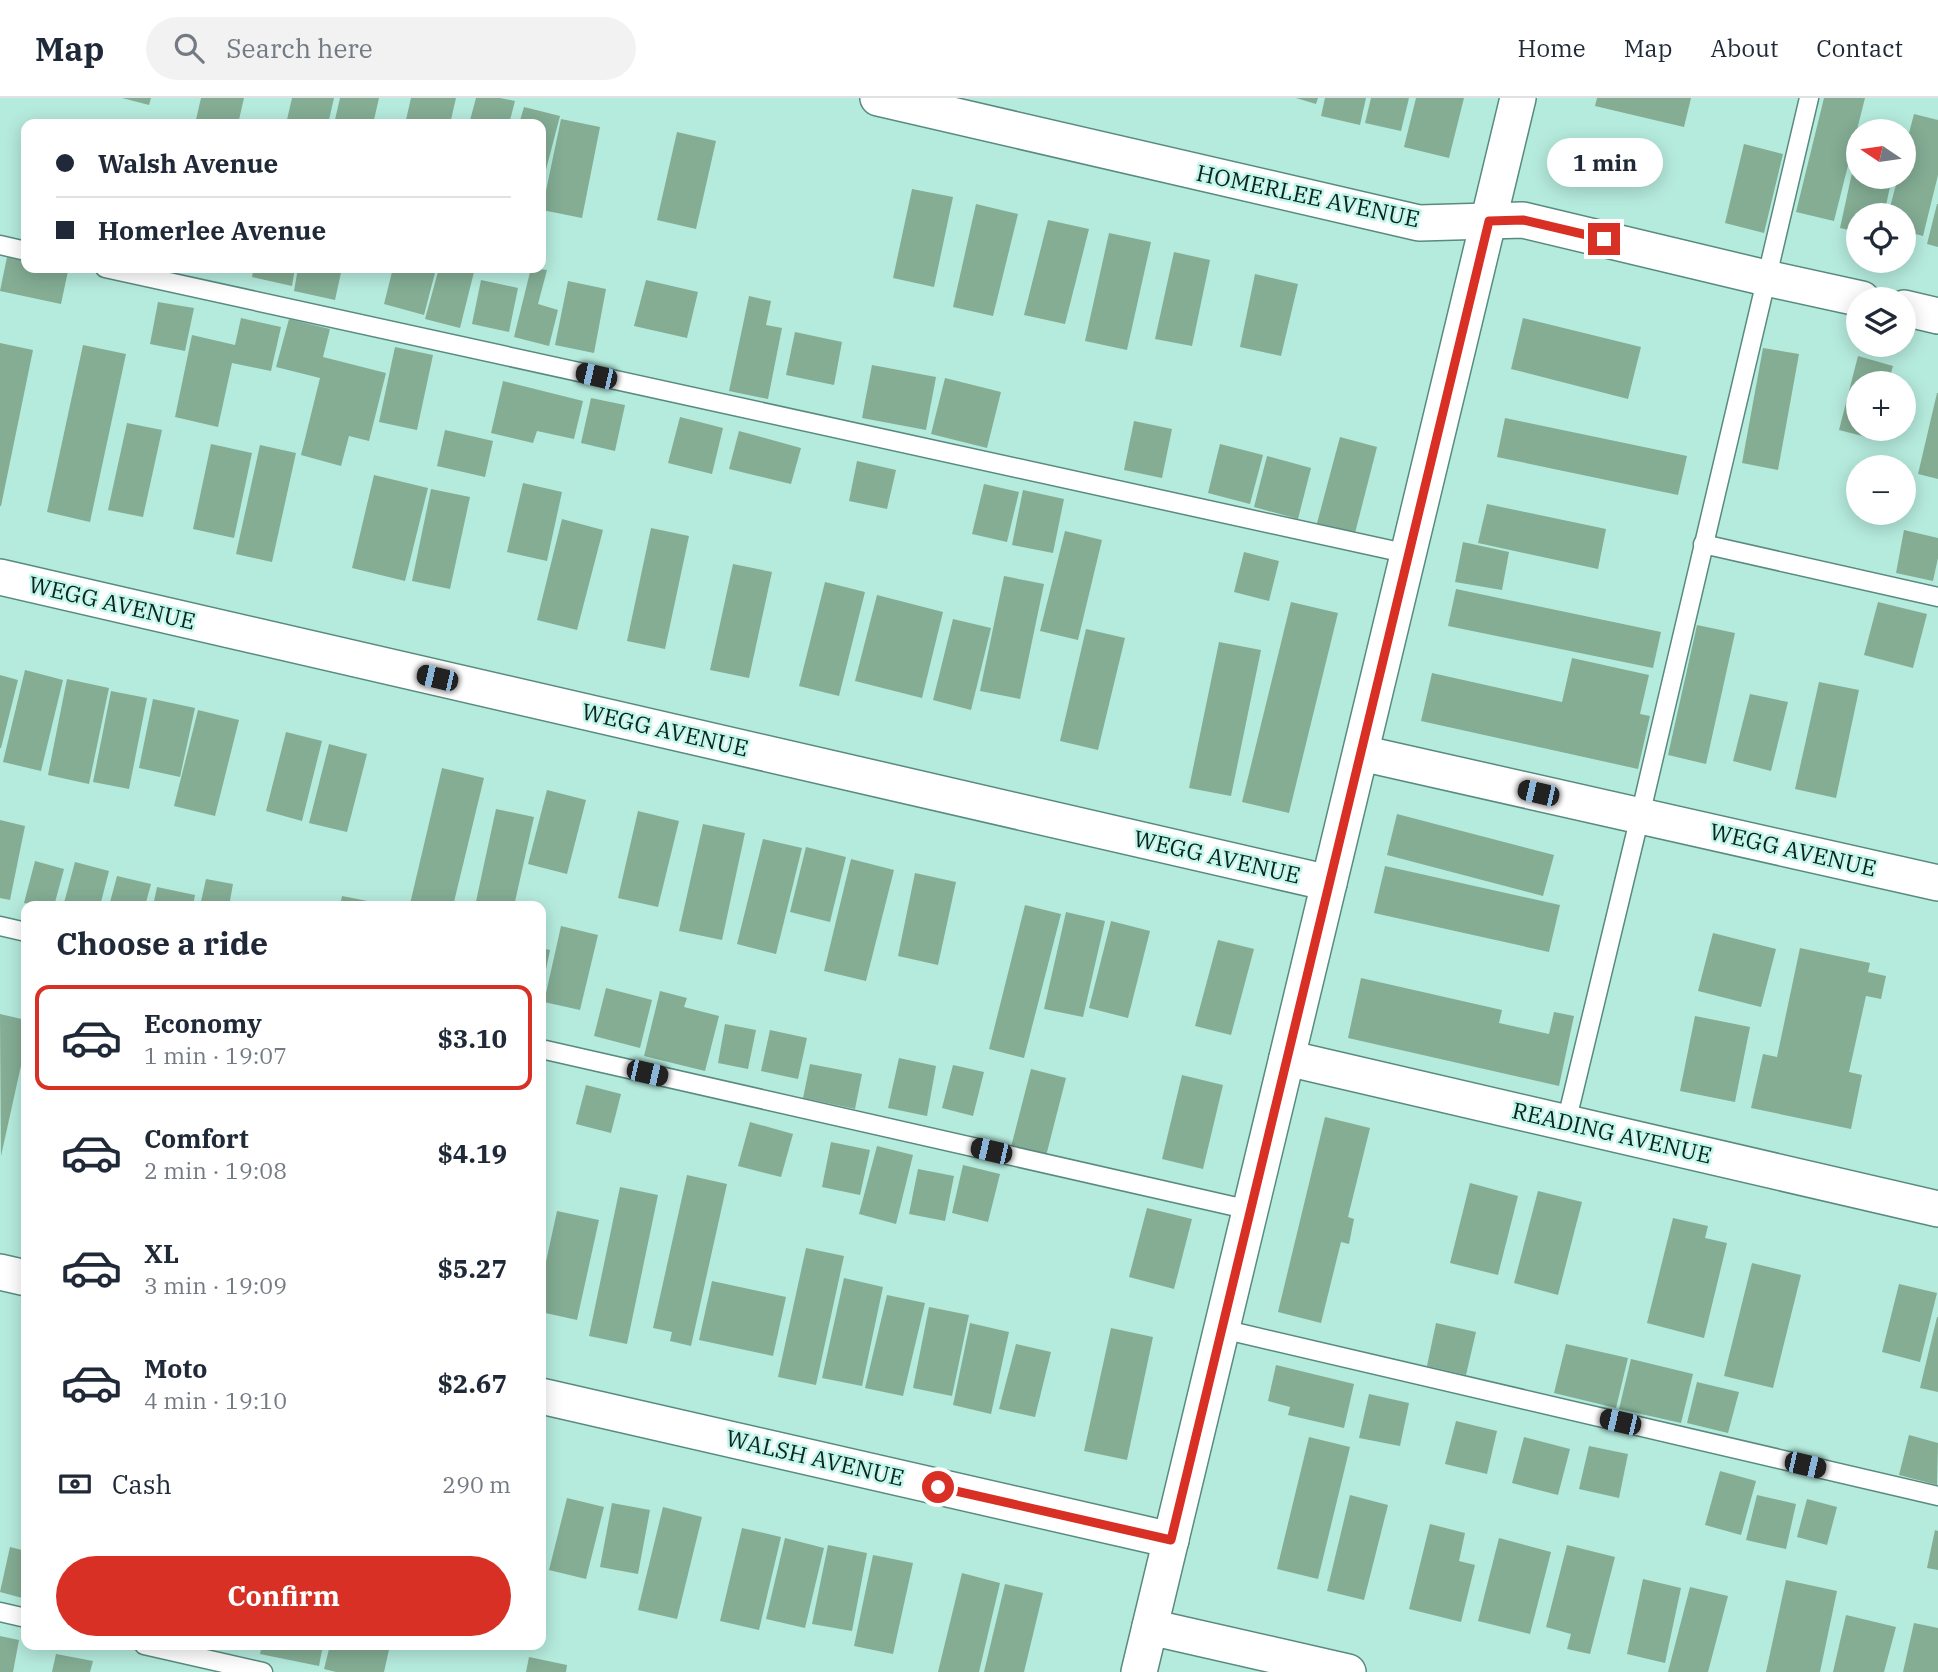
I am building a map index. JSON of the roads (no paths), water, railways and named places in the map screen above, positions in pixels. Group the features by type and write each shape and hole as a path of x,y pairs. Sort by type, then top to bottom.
{"street":[{"name":"HOMERLEE AVENUE","path":"878,98 1419,223 1523,220 1846,296"},
{"path":"1139,1672 1518,98"},
{"path":"1916,311 1938,316"},
{"name":"WEGG AVENUE","path":"0,577 1329,883"},
{"name":"WEGG AVENUE","path":"1361,753 1938,883"},
{"name":"READING AVENUE","path":"1287,1058 1938,1209"},
{"path":"0,1272 21,1277"},
{"name":"WALSH AVENUE","path":"546,1397 1171,1540"},
{"path":"1150,1627 1349,1672"}],"lane":[{"path":"1566,1123 1809,98"},
{"path":"0,245 21,250"},
{"path":"127,273 1409,554"},
{"path":"1703,544 1938,597"},
{"path":"0,926 21,931"},
{"path":"546,1050 1250,1210"},
{"path":"1222,1329 1938,1496"},
{"path":"0,1612 21,1617"},
{"path":"166,1650 263,1672"}]}
